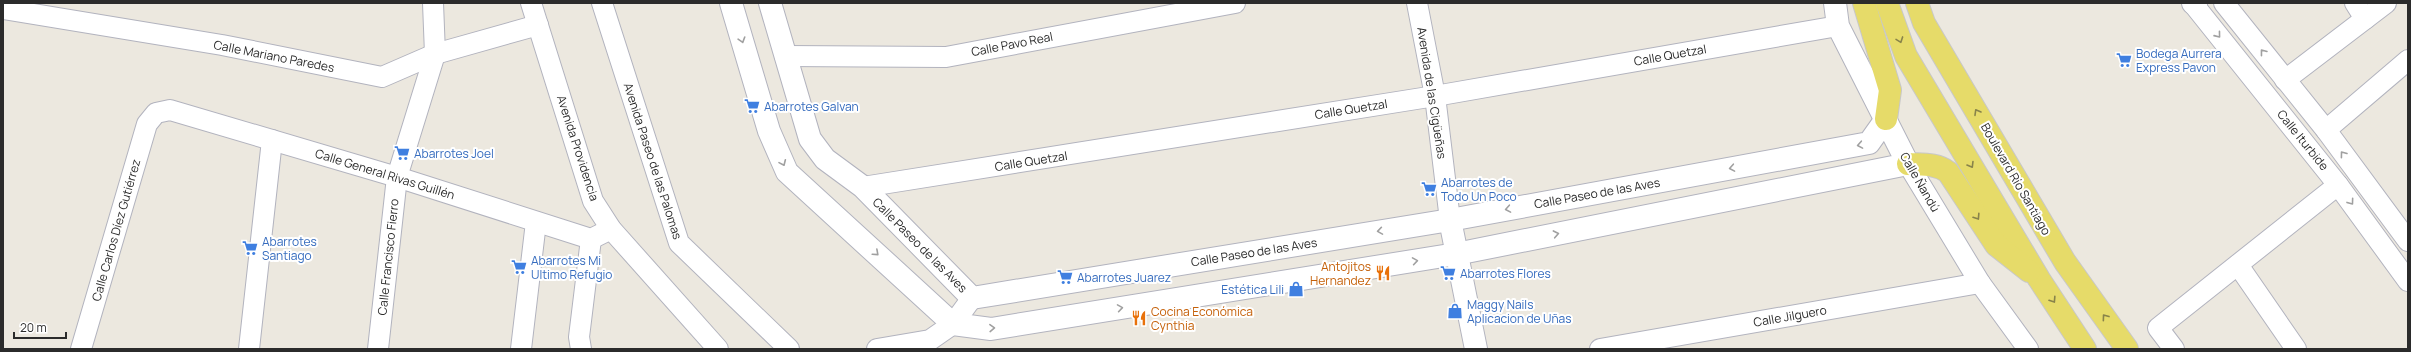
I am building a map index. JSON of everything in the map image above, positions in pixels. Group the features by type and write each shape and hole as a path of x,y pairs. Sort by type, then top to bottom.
{"main road":[{"path":"1864,3 1890,90 1886,119"},
{"path":"1887,3 1906,56 2040,279 2085,349"},
{"name":"Boulevard Río Santiago","path":"1917,3 1924,23 2065,262 2127,349"},
{"path":"1908,164 1932,165 1948,172 1996,245 2040,279"},
{"path":"2040,279 2065,262"}],"street":[{"name":"Calle Francisco Fierro","path":"378,349 397,177 435,54 433,3"},
{"name":"Avenida Providencia","path":"531,3 593,201 611,229 718,349"},
{"name":"Avenida Paseo de las Palomas","path":"602,3 679,243 789,349"},
{"path":"731,3 769,131 787,172 953,324 991,329 1456,254 1908,164"},
{"name":"Calle Paseo de las Aves","path":"770,3 810,139 825,159 863,187 972,298 1450,220 1869,143 1886,119"},
{"name":"Calle Pavo Real","path":"785,56 946,57 1235,3"},
{"name":"Avenida de las Cigüeñas","path":"1417,3 1435,96 1450,220 1476,349"},
{"name":"Calle Ñandú","path":"1835,3 1838,26 1908,164 1980,283 2028,349"},
{"name":"Calle Iturbide","path":"2224,3 2326,130 2408,242"},
{"path":"2285,80 2360,11 2386,3"},
{"name":"Calle Iturbide","path":"2194,4 2338,184 2408,281"},
{"name":"Calle Mariano Paredes","path":"3,9 222,45 382,77 435,54 538,25"},
{"name":"Calle Quetzal","path":"863,187 1435,96 1838,26"},
{"path":"2326,130 2408,60"},
{"name":"Calle General Rivas Guillén","path":"156,113 170,110 397,177 591,239"},
{"name":"Calle Carlos Díez Gutiérrez","path":"81,349 147,124 156,113"},
{"path":"249,349 272,140"},
{"path":"2174,349 2158,328 2338,184"},
{"path":"521,349 536,222"},
{"path":"581,349 579,337 591,239 611,229"},
{"path":"2238,265 2296,349"},
{"name":"Calle Jilguero","path":"1600,349 1980,283"},
{"path":"877,349 930,340 953,324 972,298"}],"place":[{"name":"Bodega Aurrera Express Pavon","path":"2124,60"},
{"name":"Abarrotes Galvan","path":"752,106"},
{"name":"Abarrotes Joel","path":"402,153"},
{"name":"Abarrotes de Todo Un Poco","path":"1429,189"},
{"name":"Abarrotes Santiago","path":"250,248"},
{"name":"Abarrotes Mi Ultimo Refugio","path":"519,267"},
{"name":"Antojitos Hernandez","path":"1383,273"},
{"name":"Abarrotes Flores","path":"1448,273"},
{"name":"Abarrotes Juarez","path":"1065,277"},
{"name":"Estética Lili","path":"1296,289"},
{"name":"Maggy Nails Aplicacion de Uñas","path":"1455,311"},
{"name":"Cocina Económica Cynthia","path":"1139,318"}]}
